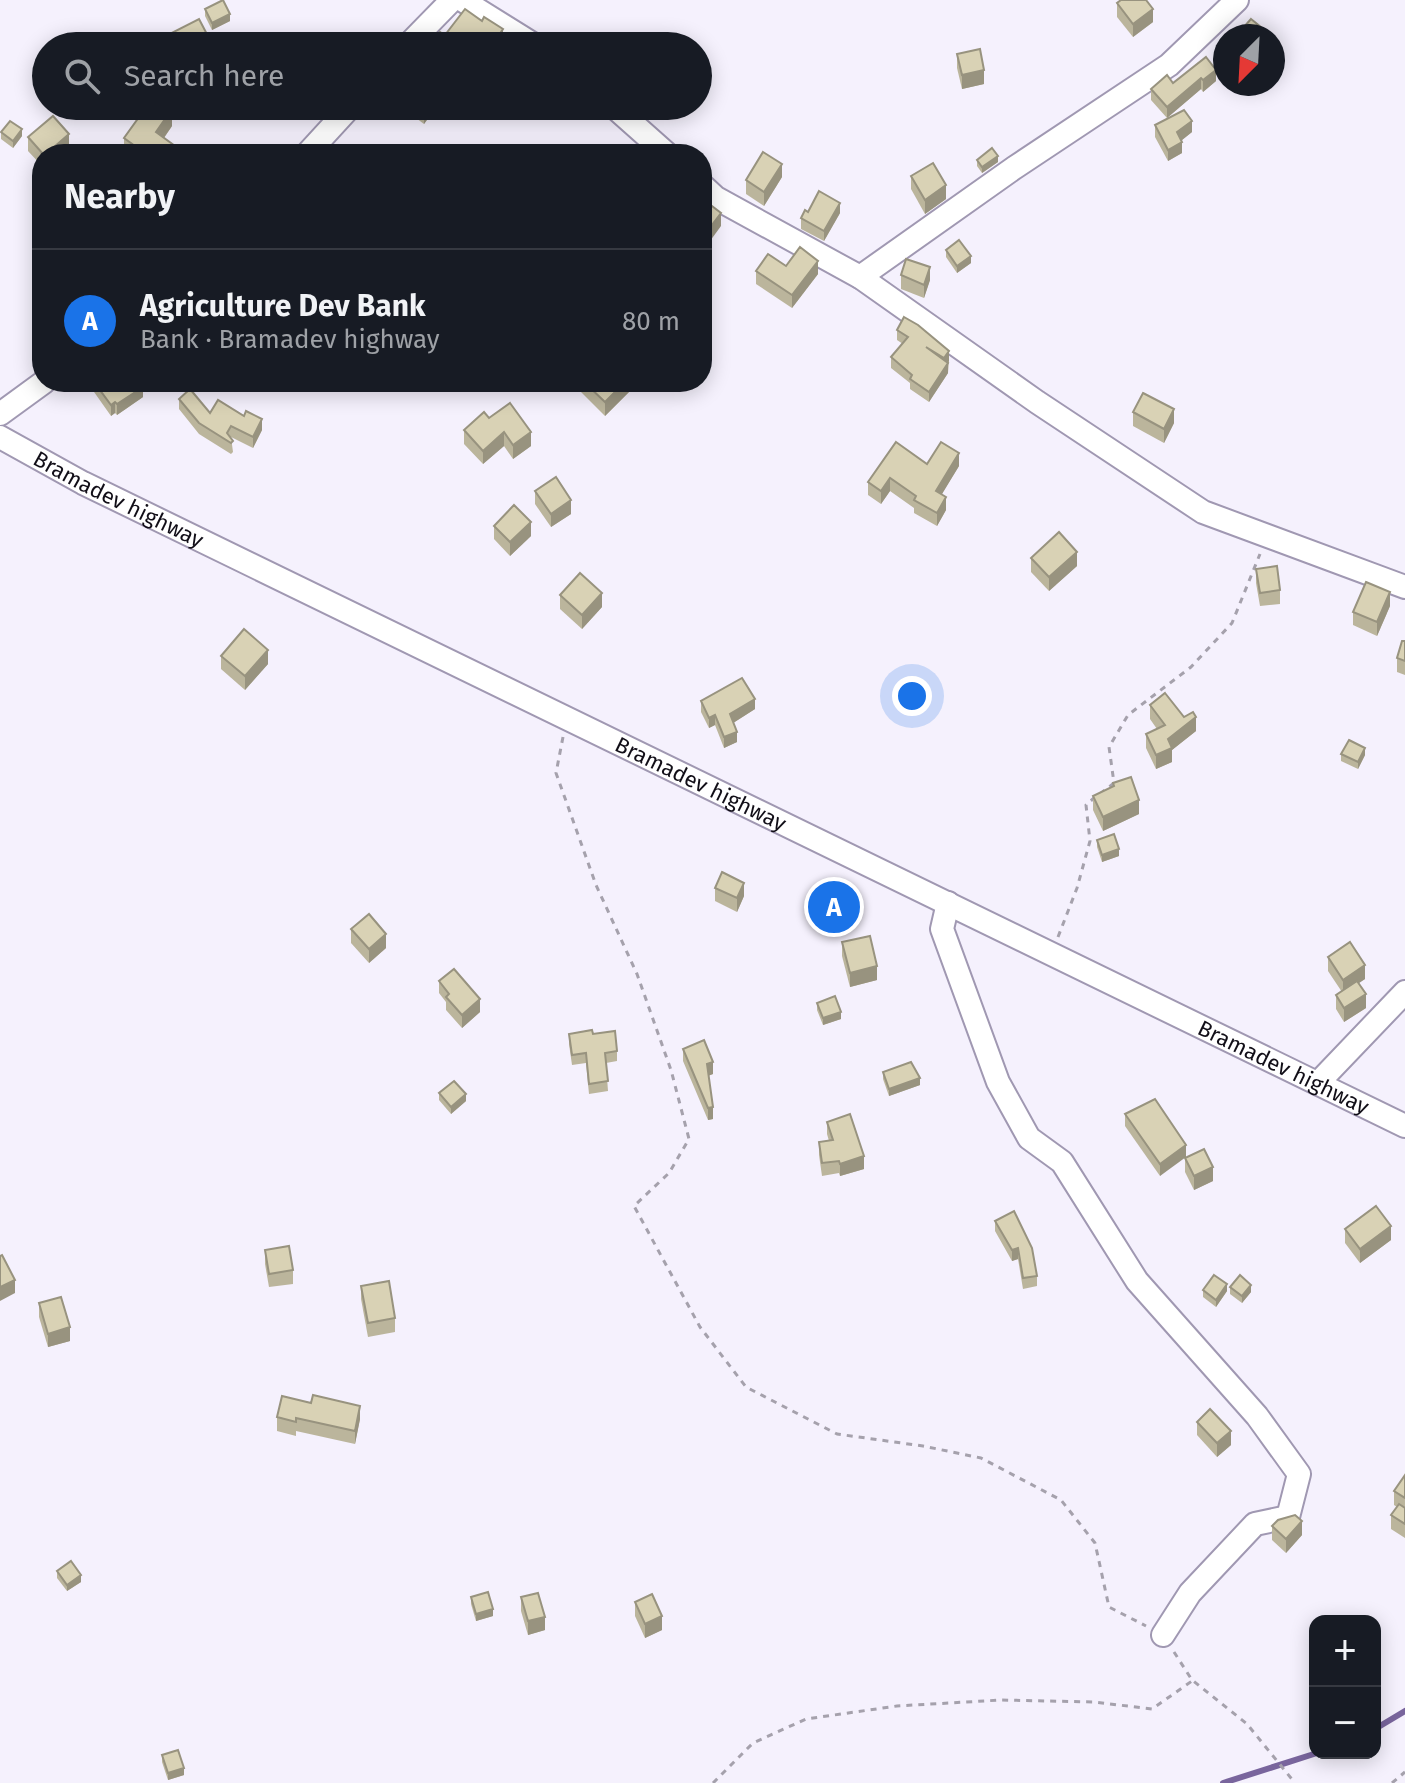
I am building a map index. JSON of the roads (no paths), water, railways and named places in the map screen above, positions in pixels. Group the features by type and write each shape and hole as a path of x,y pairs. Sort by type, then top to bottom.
{"street":[{"path":"421,32 452,0"},
{"path":"462,0 513,32"},
{"path":"860,277 1014,168 1169,65 1237,0"},
{"path":"316,144 338,120"},
{"path":"629,120 656,144"},
{"path":"712,194 860,277 1037,402 1203,512 1405,587"},
{"path":"0,414 32,391"},
{"name":"Bramadev highway","path":"0,437 83,483 1405,1126"},
{"path":"948,903 942,929 998,1082 1029,1138 1062,1162 1137,1281 1257,1416 1299,1474 1288,1517 1255,1524 1190,1593 1163,1635"},
{"path":"1318,1083 1405,992"}],"waterway":[{"path":"1381,1725 1405,1711"},
{"path":"1223,1783 1309,1756"}],"place":[{"name":"Agriculture Dev Bank","path":"834,907"}]}
